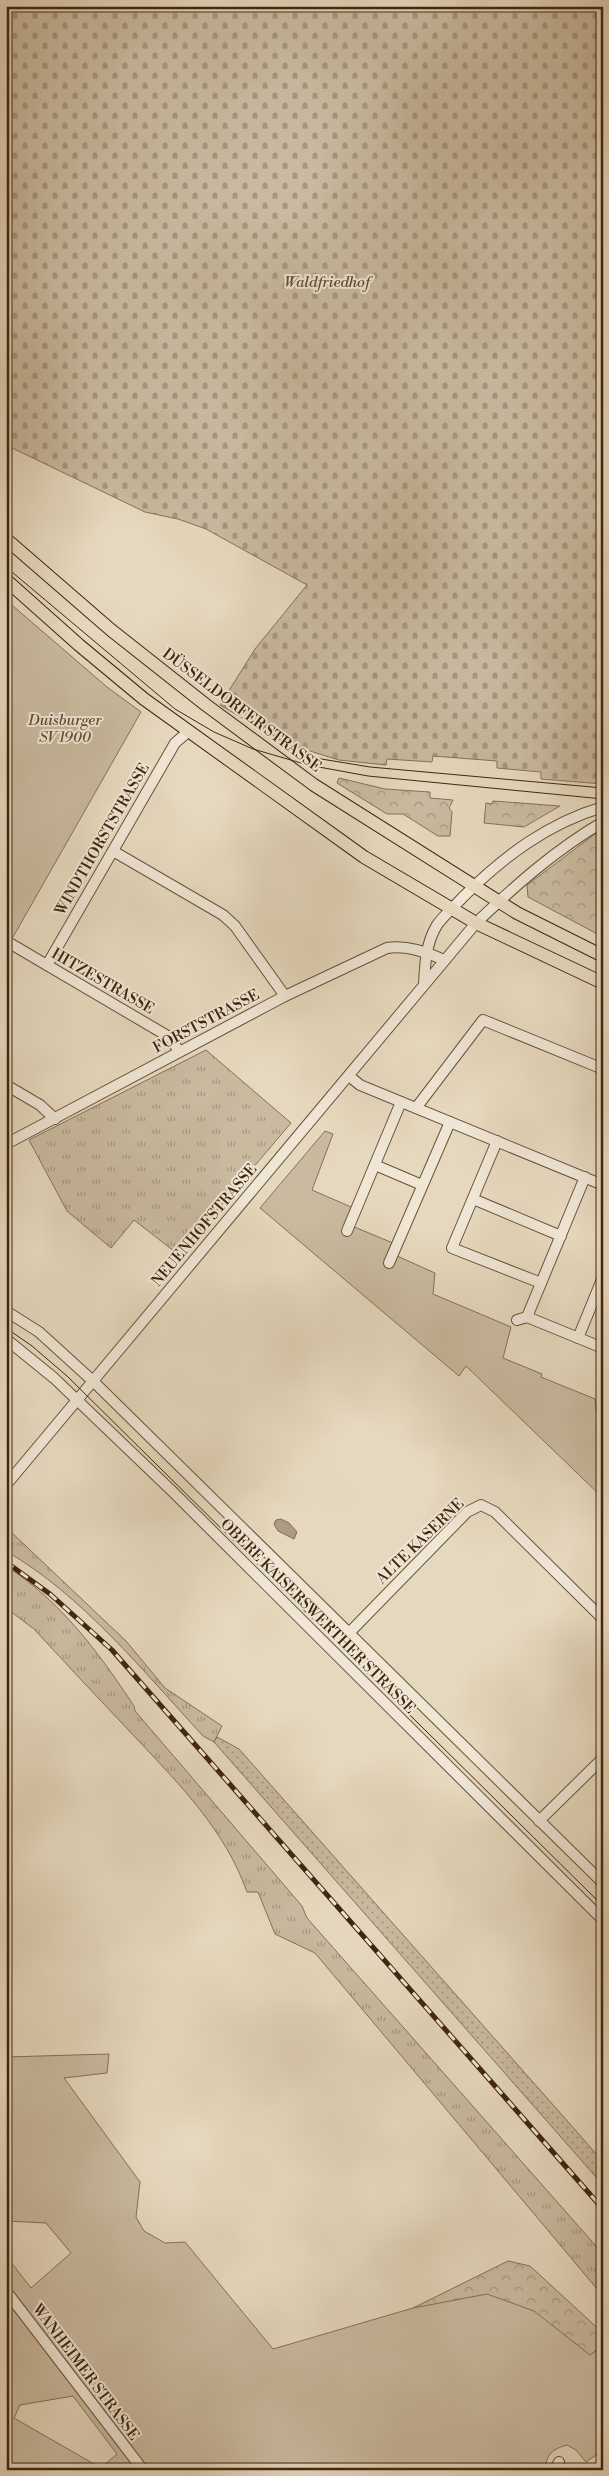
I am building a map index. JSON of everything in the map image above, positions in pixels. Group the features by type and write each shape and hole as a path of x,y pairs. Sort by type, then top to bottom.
{"main road":[{"name":"DÜSSELDORFER STRASSE","path":"6,539 80,605 206,705 314,785 525,918 603,956"},
{"path":"6,580 79,645 144,699 364,857 476,924 603,983"}],"street":[{"name":"WINDTHORSTSTRASSE","path":"46,965 175,744 189,731"},
{"path":"424,984 426,952 438,925 451,909 474,887 531,840 571,819 603,806"},
{"name":"NEUENHOFSTRASSE","path":"6,1485 476,924 545,861 578,836 603,822"},
{"path":"113,851 223,915 235,926 285,996"},
{"name":"HITZESTRASSE","path":"6,941 171,1038 179,1052"},
{"name":"FORSTSTRASSE","path":"6,1144 285,996 387,948 400,947 426,952"},
{"path":"426,952 444,960"},
{"path":"416,1108 483,1020 603,1069"},
{"path":"349,1076 360,1085 603,1185"},
{"path":"6,1085 40,1105 55,1119"},
{"path":"347,1230 401,1102"},
{"path":"389,1263 450,1122"},
{"path":"497,1142 452,1248 541,1283"},
{"path":"375,1164 422,1184"},
{"path":"585,1178 541,1283 522,1319 603,1348"},
{"path":"473,1199 561,1236"},
{"path":"578,1338 603,1277"},
{"name":"OBERE KAISERSWERTHER STRASSE","path":"6,1311 39,1332 94,1382 603,1883"},
{"name":"OBERE KAISERSWERTHER STRASSE","path":"6,1339 22,1350 77,1400 266,1583 603,1920"},
{"name":"ALTE KASERNE","path":"349,1633 467,1512 481,1505 495,1512 603,1618"},
{"path":"539,1822 603,1758"},
{"name":"WANHEIMER STRASSE","path":"6,2291 143,2470"}],"green space":[{"name":"Waldfriedhof","path":"6,6 603,6 603,784 541,779 541,772 497,768 497,761 433,756 432,762 387,759 386,765 339,760 287,744 220,705 255,649 307,585 206,529 178,519 145,512 6,445"},
{"name":"Duisburger SV 1900","path":"6,600 107,687 141,712 13,937 6,933"},
{"path":"339,778 385,789 430,792 430,798 453,800 449,808 452,812 450,836 438,836 403,814 387,814 337,783"},
{"path":"493,801 560,806 524,827 484,823 486,803 492,804"},
{"path":"603,828 603,937 528,897 527,885"},
{"path":"206,1050 291,1123 179,1255 134,1220 111,1248 67,1211 29,1140"},
{"path":"325,1131 333,1134 312,1190 351,1207 352,1226 393,1243 397,1256 435,1273 433,1294 511,1327 503,1358 542,1374 541,1377 595,1399 596,1410 603,1413 603,1498 466,1366 459,1376 260,1208"},
{"path":"10,1531 126,1641 165,1688 222,1726 214,1742 203,1736 111,1636 61,1589 6,1551 6,1547 10,1549 13,1544 6,1538"},
{"path":"6,1566 44,1595 78,1629 121,1686 134,1706 135,1711 302,1906 307,1918 603,2254 603,2296 315,1953 275,1934 258,1892 247,1892 227,1848 185,1791 34,1629 6,1608"},
{"path":"217,1737 239,1749 603,2162 603,2185 214,1742"},
{"path":"109,2054 107,2073 64,2078 140,2182 136,2217 144,2231 165,2243 185,2242 273,2349 413,2308 487,2294 534,2311 590,2355 603,2346 603,2450 586,2462 576,2450 567,2445 551,2453 545,2470 6,2470 6,2256 31,2288 71,2253 46,2223 6,2221 6,2057","holes":["73,2396 117,2454 101,2468 14,2418 20,2405"]},
{"path":"508,2261 530,2266 603,2333 603,2346 467,2441 419,2336 413,2308"}],"shaded area":[{"path":"281,1519 289,1523 297,1532 294,1539 278,1531 274,1524 276,1520"}],"tram line":[{"path":"6,567 175,709 214,732 253,749 308,765 368,776 603,799"},
{"path":"303,756 370,767 603,788"},
{"path":"6,1328 32,1346 67,1376 603,1906"}],"railway":[{"path":"6,1562 50,1594 112,1650 603,2209"}]}
